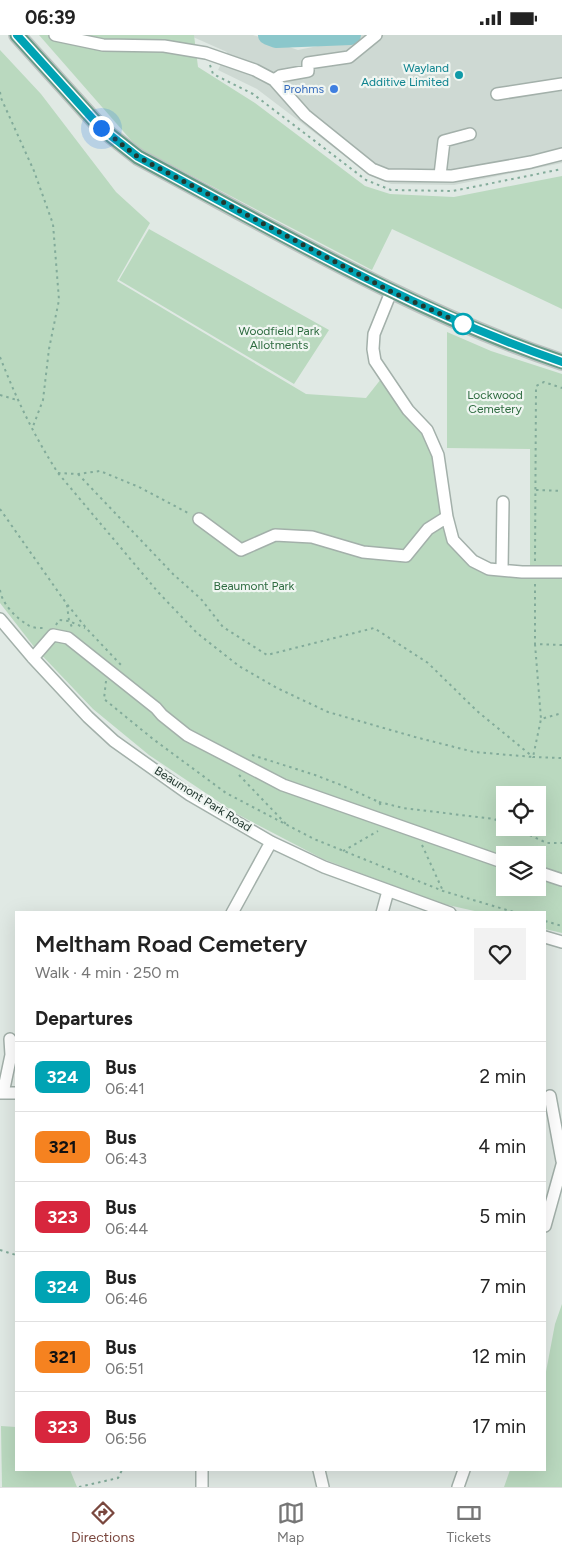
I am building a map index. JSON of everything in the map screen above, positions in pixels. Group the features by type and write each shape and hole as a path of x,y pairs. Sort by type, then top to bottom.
{"main road":[{"path":"21,36 101,128 138,157 392,292 496,338 562,362"}],"street":[{"path":"55,35 103,45 164,46 206,53 255,70 274,80 305,115 372,169 387,175 452,176 562,154"},
{"path":"274,80 280,76 308,71 308,63 349,57 376,35"},
{"path":"497,94 562,84"},
{"path":"440,175 444,141 470,134"},
{"path":"392,292 374,334 373,349 375,361 408,410 427,430 438,455 447,517 453,540 473,561 489,569 562,571"},
{"path":"502,570 503,503"},
{"path":"199,519 241,550 275,535 312,537 363,552 406,556 428,529 447,517"},
{"name":"Beaumont Park Road","path":"0,619 33,658 88,717 114,741 190,795 271,841 324,867 444,911"},
{"path":"33,658 53,635 68,638 187,735 208,747 283,785 496,860"},
{"path":"233,911 271,841"},
{"path":"546,875 562,880"},
{"path":"383,911 388,891"},
{"path":"546,937 562,942"},
{"path":"10,1039 11,1055 1,1093 15,1093"},
{"path":"546,1222 562,1163 552,1096"},
{"path":"202,1471 202,1487"},
{"path":"319,1471 324,1487"},
{"path":"458,1487 464,1471"}],"path":[{"path":"206,53 214,74 253,94 366,180 391,190 453,191 562,169"},
{"path":"0,92 34,171 53,223 59,299 49,349 43,400 32,429"},
{"path":"0,357 17,400 58,473 151,585 197,633 239,666 277,688 328,712 415,737 474,752 562,758"},
{"path":"533,757 541,719 535,644 536,386 544,382 562,388"},
{"path":"0,395 17,400"},
{"path":"58,473 78,474 100,471 139,487 199,519"},
{"path":"78,474 173,574 201,599 224,627 260,651 267,655 374,629 428,663 477,711 533,757"},
{"path":"536,490 562,491"},
{"path":"0,509 66,603 122,667"},
{"path":"0,590 9,609 29,626 46,629"},
{"path":"66,603 73,631 68,638"},
{"path":"54,629 59,620 70,621 87,629"},
{"path":"535,644 562,645"},
{"path":"107,669 104,699 153,739 226,793 314,839 444,891 510,911"},
{"path":"541,719 562,713"},
{"path":"248,755 257,756 315,775 378,801 403,808 496,820"},
{"path":"235,771 289,826"},
{"path":"343,851 391,823 378,801"},
{"path":"416,831 444,891"},
{"path":"532,836 547,843 562,843"},
{"path":"546,921 562,926"},
{"path":"0,1250 15,1255"},
{"path":"79,1487 118,1478 122,1471"}],"shaded area":[{"path":"194,35 253,35 298,50 348,40 360,35 562,35 562,163 454,185 391,184 370,175 257,89 218,70 227,52 193,37"}],"green space":[{"path":"39,35 194,35 198,67 255,103 365,186 390,194 454,197 562,176 562,309 392,229 372,270 137,147"},
{"name":"Beaumont Park","path":"0,50 41,94 116,192 150,223 117,281 306,394 366,398 381,379 422,433 433,458 441,510 468,564 488,575 530,577 530,449 447,448 447,332 491,351 562,374 562,933 546,929 546,911 475,911 439,903 323,859 237,814 149,755 93,709 35,648 0,603"},
{"name":"Woodfield Park Allotments","path":"149,229 329,330 294,384 119,280"},
{"path":"562,1304 562,1487 504,1487 510,1471 546,1471 546,1372 555,1324"},
{"path":"1,1426 15,1427 15,1471 70,1471 77,1487 2,1487"}],"waterway":[{"path":"268,35 276,38 351,35"}],"bus line":[{"name":"324","path":"17,35 101,128 138,157 392,292 496,338 562,362"}],"place":[{"name":"Wayland Additive Limited","path":"459,75"},
{"name":"Prohms","path":"334,89"}],"route":[{"path":"101,128 138,157 392,292 463,324"}],"park label":[{"name":"Lockwood Cemetery","path":"495,402"}]}
